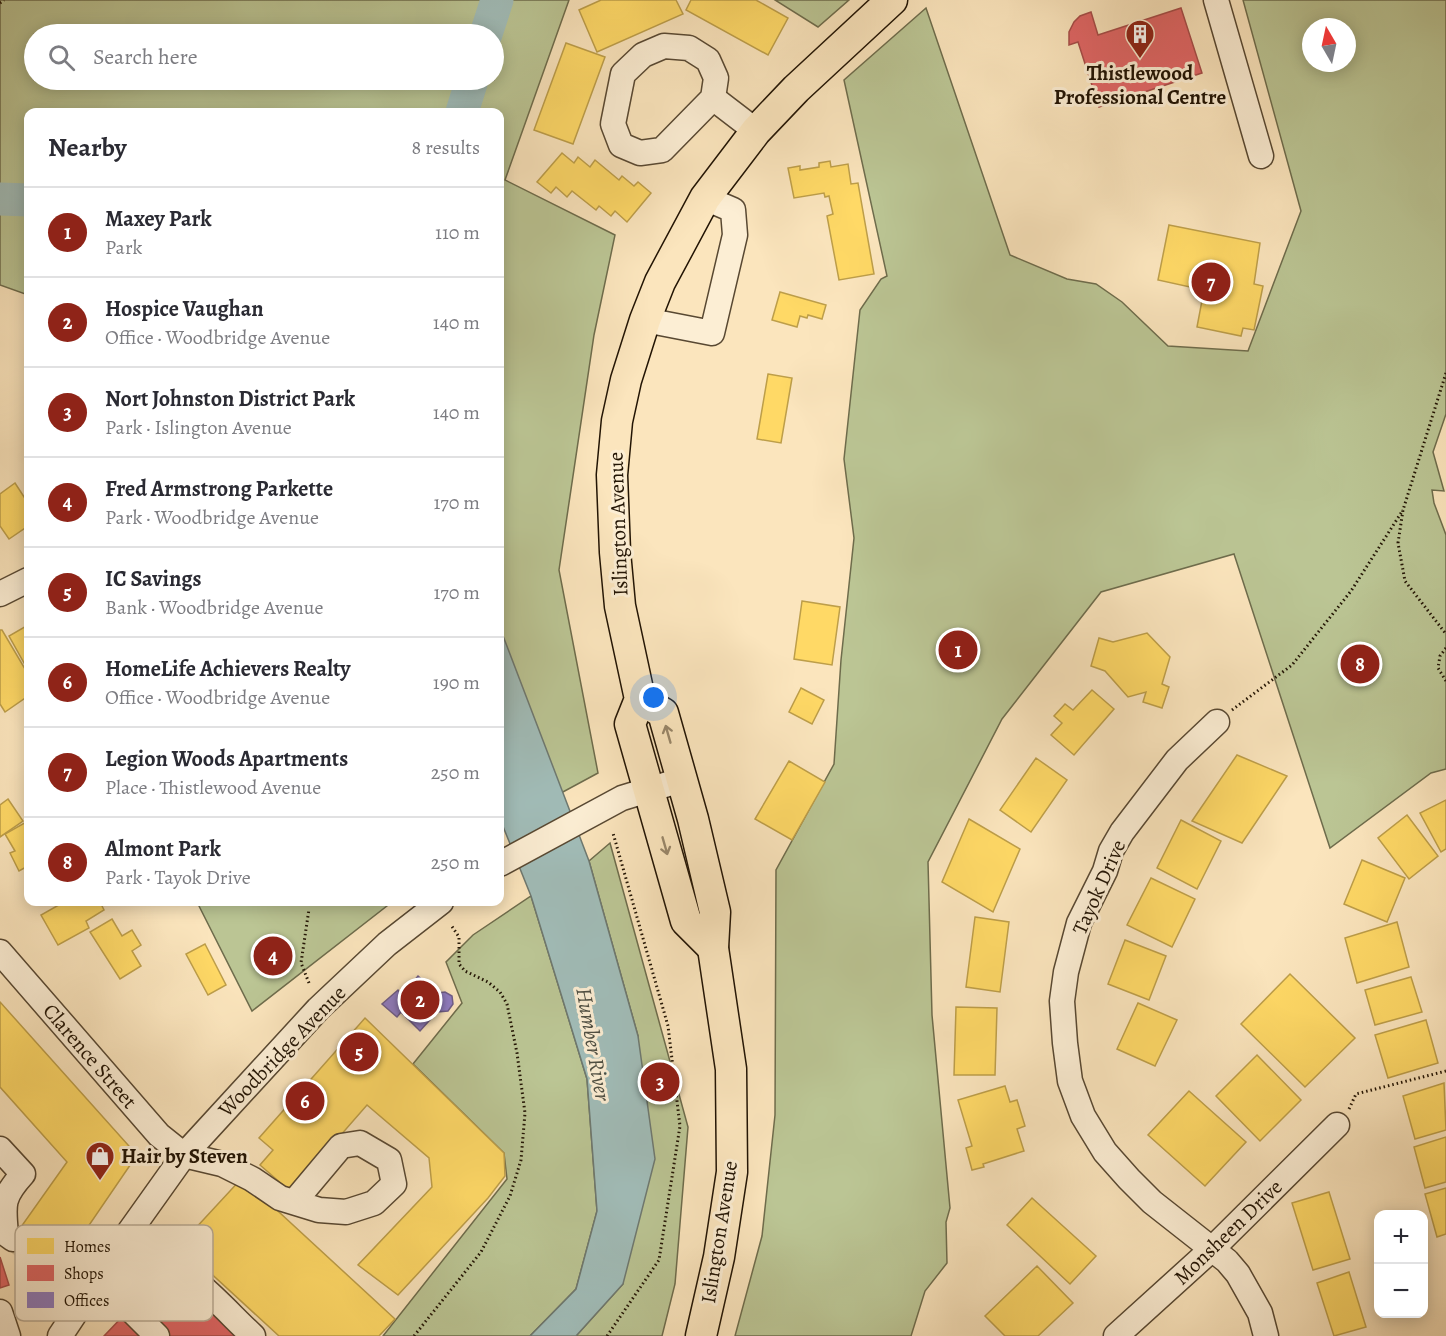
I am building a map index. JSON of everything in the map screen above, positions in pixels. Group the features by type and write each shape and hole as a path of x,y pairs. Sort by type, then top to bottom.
{"main road":[{"name":"Islington Avenue","path":"701,1336 719,1257 732,1172 731,1070 713,948 715,912 663,713 640,699 620,606 612,475 617,421 626,380 645,320 660,282 705,198 756,131 892,0"},
{"path":"640,699 630,724 686,921 713,948"}],"street":[{"path":"1216,0 1261,156"},
{"path":"664,46 689,48 708,60 716,78 713,98 662,150 640,153 621,145 613,124 623,74 643,55 664,46"},
{"path":"713,98 756,131"},
{"path":"645,320 712,333 735,236 733,210 705,198"},
{"path":"0,594 24,582"},
{"name":"Tayok Drive","path":"1217,722 1177,760 1122,832 1111,851 1105,871 1079,923 1066,972 1062,1001 1070,1081 1083,1116 1100,1143 1129,1179 1152,1202 1227,1261 1238,1274 1260,1312 1266,1336"},
{"path":"504,862 622,798 681,780"},
{"name":"Woodbridge Avenue","path":"134,1225 184,1155 318,1009 387,944 436,906"},
{"name":"Clarence Street","path":"0,952 159,1135 184,1155"},
{"name":"Monsheen Drive","path":"1116,1336 1212,1249 1337,1125"},
{"path":"0,1149 22,1174 7,1191 4,1210 6,1234 13,1239"},
{"path":"184,1155 222,1164 252,1179 280,1198 294,1202"},
{"path":"213,1298 253,1336"},
{"path":"0,1312 8,1336"},
{"name":"Woodbridge Avenue","path":"60,1336 70,1321"},
{"path":"141,1321 157,1336"}],"path":[{"path":"0,3 4,0"},
{"path":"1446,373 1403,510 1398,543 1405,581 1446,634"},
{"path":"1217,722 1292,666 1351,591 1403,510"},
{"path":"1446,648 1440,656 1438,668 1446,681"},
{"path":"607,1336 659,1260 680,1126 668,1026 613,833"},
{"path":"309,909 301,963 309,983"},
{"path":"414,1336 481,1252 510,1196 520,1160 525,1113 517,1053 507,1004 500,992 488,982 465,971 459,964 459,937 451,925"},
{"path":"1337,1125 1346,1115 1356,1094 1446,1071"}],"green space":[{"path":"0,0 569,0 505,180 615,235 594,335 559,570 598,773 504,824 504,108 24,108 24,294 0,285"},
{"path":"775,0 849,0 818,27"},
{"path":"1243,0 1446,0 1446,414 1433,452 1444,491 1432,490 1434,503 1446,535 1446,769 1431,773 1330,848 1234,554 1101,592 1002,719 928,862 932,1015 950,1208 946,1222 947,1263 925,1291 911,1336 735,1336 762,1236 775,1115 776,870 834,764 841,660 854,538 844,459 860,310 881,279 887,276 844,80 926,8 1010,255 1067,279 1096,284 1122,302 1168,346 1248,351 1301,211"},
{"path":"610,843 688,1127 675,1284 662,1336 576,1336 623,1284 638,1036 589,861"},
{"path":"531,896 587,1079 597,1211 576,1289 530,1336 383,1336 507,1179 504,1153 413,1064 462,1003 446,962 473,935"},
{"path":"199,906 387,906 252,1011"}],"water":[{"path":"504,638 589,861 638,1036 655,1159 623,1284 576,1336 530,1336 576,1289 597,1211 587,1079 531,896 504,829"}],"building: Homes":[{"path":"601,0 676,0 683,14 597,52 579,10"},
{"path":"691,0 756,0 788,18 768,55 686,10"},
{"path":"566,43 605,57 573,144 534,130"},
{"path":"562,153 574,163 578,157 590,167 595,160 619,180 622,176 634,186 638,182 651,193 627,222 615,211 611,216 599,206 596,210 572,191 567,197 556,187 551,193 537,182"},
{"path":"830,161 831,167 848,164 851,184 858,183 874,274 839,280 827,216 833,214 829,196 825,197 824,193 794,198 788,168 800,166 800,170 819,167 819,163"},
{"path":"1169,225 1260,243 1254,284 1263,286 1254,330 1243,328 1241,336 1197,327 1204,290 1158,280"},
{"path":"780,292 826,305 822,319 808,315 807,318 800,316 797,327 772,320"},
{"path":"768,374 792,378 781,443 757,439"},
{"path":"15,483 24,497 24,529 9,539 0,526 0,494"},
{"path":"802,601 840,607 832,665 794,659"},
{"path":"24,627 24,663 9,636"},
{"path":"0,630 2,630 24,667 24,699 5,712 0,704"},
{"path":"1147,633 1170,657 1162,684 1169,687 1162,708 1143,702 1146,692 1128,697 1105,671 1091,666 1099,638 1113,642"},
{"path":"801,688 824,700 812,724 789,712"},
{"path":"1092,690 1114,709 1074,755 1051,735 1062,723 1054,716 1065,704 1073,710"},
{"path":"1237,755 1287,776 1242,843 1192,821"},
{"path":"1036,758 1067,780 1031,832 1000,810"},
{"path":"789,761 825,782 792,840 755,819"},
{"path":"8,799 23,821 0,837 0,805"},
{"path":"1446,800 1446,849 1441,852 1420,813"},
{"path":"1407,815 1438,856 1409,879 1378,838"},
{"path":"969,819 1020,849 993,912 942,882"},
{"path":"1181,820 1221,841 1197,889 1157,868"},
{"path":"24,823 24,868 19,871 10,853 15,851 5,834"},
{"path":"1362,860 1405,878 1387,922 1344,904"},
{"path":"1151,878 1195,899 1172,947 1127,925"},
{"path":"57,906 102,906 104,910 86,921 89,928 58,945 41,915"},
{"path":"975,917 1009,922 1000,992 966,987"},
{"path":"112,919 122,936 132,930 141,945 132,951 141,966 120,979 90,932"},
{"path":"1397,922 1409,967 1357,983 1345,938"},
{"path":"1125,940 1166,956 1149,1000 1108,984"},
{"path":"205,944 226,985 208,995 186,954"},
{"path":"1290,974 1355,1038 1305,1087 1241,1024"},
{"path":"1411,977 1422,1012 1375,1025 1365,990"},
{"path":"0,1002 137,1155 89,1225 22,1225 67,1162 0,1087"},
{"path":"1138,1003 1177,1020 1155,1066 1117,1049"},
{"path":"956,1007 997,1008 995,1075 954,1075"},
{"path":"365,1018 504,1153 505,1176 488,1198 398,1295 358,1265 432,1187 429,1158 367,1105 291,1192 260,1165 273,1150 259,1138"},
{"path":"1426,1020 1438,1063 1388,1078 1375,1035"},
{"path":"1257,1055 1301,1100 1260,1141 1216,1096"},
{"path":"1444,1083 1446,1130 1415,1139 1403,1096"},
{"path":"1005,1086 1010,1102 1017,1100 1025,1126 1017,1129 1024,1151 983,1164 984,1167 972,1170 966,1148 972,1146 958,1100"},
{"path":"1189,1091 1246,1142 1205,1186 1148,1135"},
{"path":"1446,1137 1446,1182 1425,1188 1414,1147"},
{"path":"242,1178 395,1319 379,1336 279,1336 213,1275 213,1225 199,1225"},
{"path":"1446,1188 1446,1234 1437,1237 1425,1194"},
{"path":"1329,1192 1350,1259 1313,1270 1292,1203"},
{"path":"1032,1198 1096,1256 1070,1284 1007,1225"},
{"path":"1037,1266 1073,1303 1038,1336 1005,1336 985,1316"},
{"path":"1349,1272 1366,1327 1334,1336 1317,1283"}],"building: Shops":[{"name":"Thistlewood Professional Centre","path":"1181,8 1202,73 1099,107 1078,42 1069,45 1069,32 1074,22 1080,16 1091,12 1098,35"},
{"path":"0,1257 9,1285 0,1288"},
{"path":"213,1302 248,1336 163,1336 149,1322 213,1321"},
{"path":"118,1321 132,1321 144,1336 104,1336"}],"building: Offices":[{"path":"418,976 437,993 445,992 452,996 453,1004 448,1011 437,1012 420,1031 401,1012 397,1017 382,1004 398,990 402,995"}],"waterway":[{"path":"489,24 497,0"},
{"path":"463,108 469,90"},
{"name":"Humber River","path":"0,199 24,200"}],"place":[{"name":"Thistlewood Professional Centre","path":"1140,60"},
{"name":"Legion Woods Apartments","path":"1211,282"},
{"name":"Maxey Park","path":"958,650"},
{"name":"Almont Park","path":"1360,664"},
{"name":"Fred Armstrong Parkette","path":"273,956"},
{"name":"Hospice Vaughan","path":"420,1000"},
{"name":"IC Savings","path":"359,1052"},
{"name":"Nort Johnston District Park","path":"660,1082"},
{"name":"HomeLife Achievers Realty","path":"305,1101"},
{"name":"Hair by Steven","path":"100,1182"}]}
